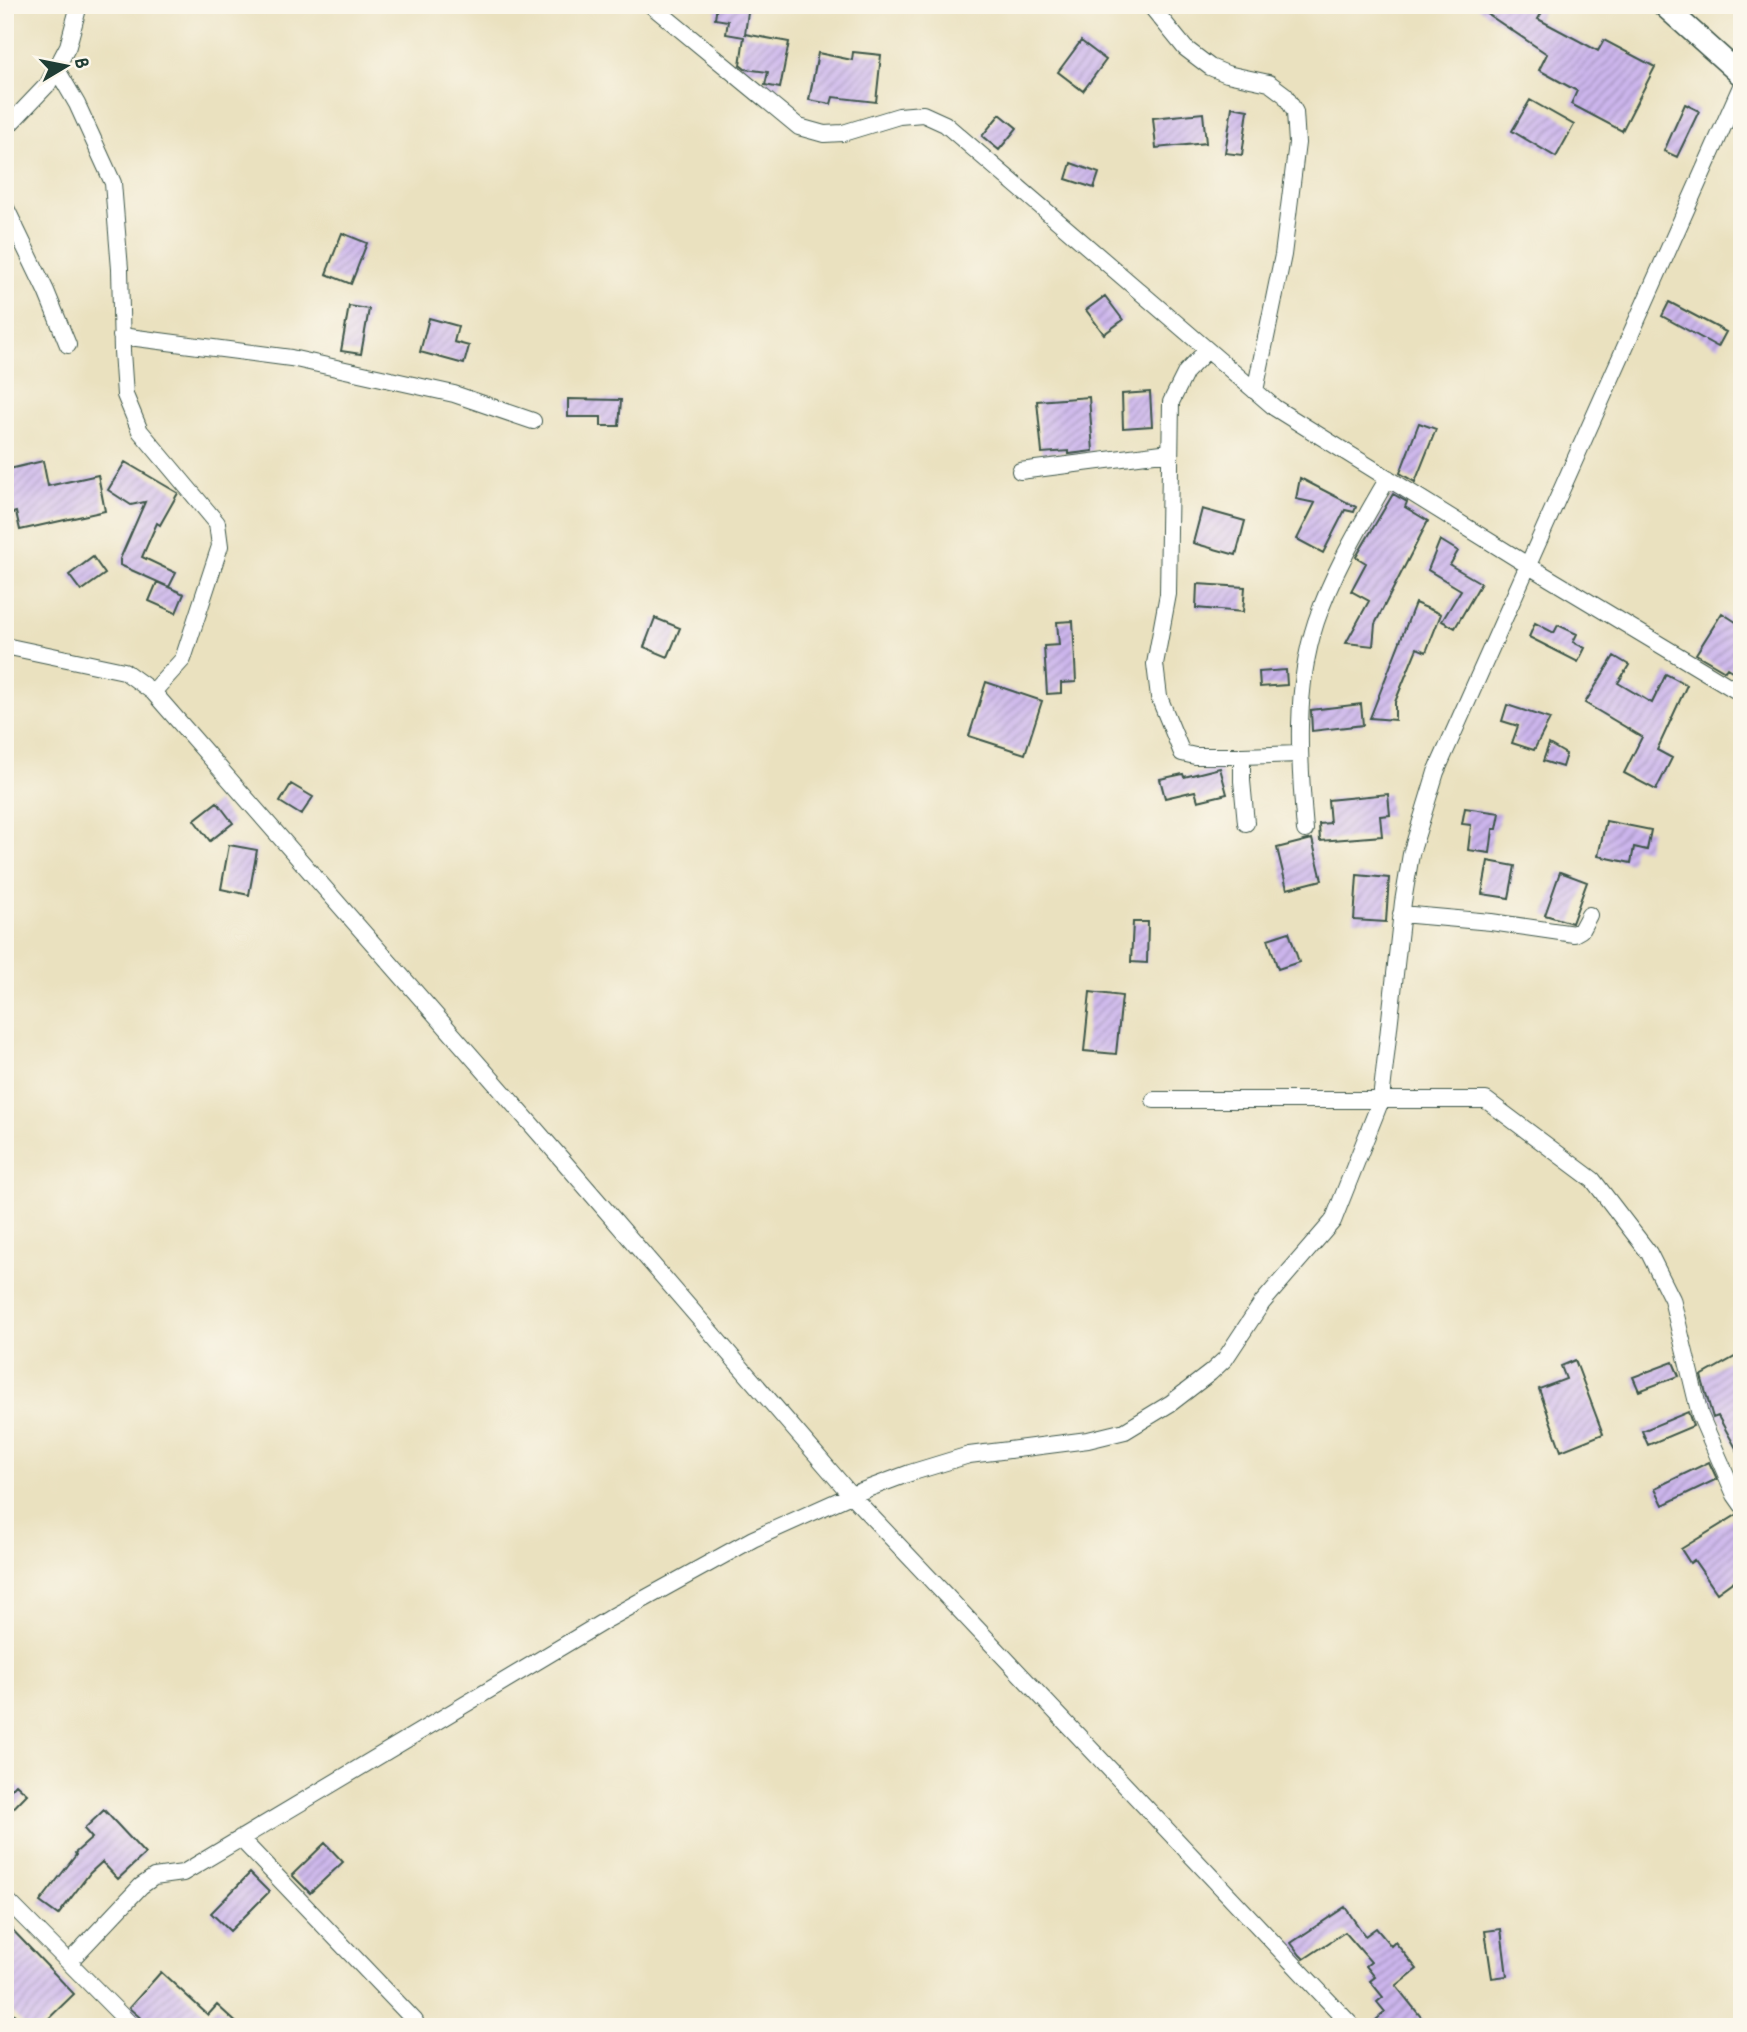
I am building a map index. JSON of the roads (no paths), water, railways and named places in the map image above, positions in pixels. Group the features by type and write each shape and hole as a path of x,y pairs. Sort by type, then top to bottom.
{"main road":[{"path":"1663,5 1742,75"}],"street":[{"path":"5,129 48,84 68,46 79,5"},
{"path":"651,5 799,127 824,134 843,133 899,116 923,114 945,124 1275,408 1742,694"},
{"path":"1150,5 1185,48 1210,66 1227,74 1269,83 1285,95 1295,112 1296,154 1283,255 1255,391"},
{"path":"56,68 77,104 113,183 120,269 125,395 140,431 217,523 220,546 183,659 153,692"},
{"path":"69,1962 127,1900 154,1877 183,1873 608,1619 753,1539 851,1495 969,1455 1088,1440 1125,1431 1171,1403 1225,1359 1262,1303 1333,1221 1381,1100 1401,914 1411,853 1436,772 1742,84"},
{"path":"5,206 46,291 68,345"},
{"path":"121,336 291,358 454,394 533,421"},
{"path":"1207,349 1186,372 1171,402 1168,594 1155,664 1159,697 1182,753 1195,756 1298,754"},
{"path":"1020,471 1170,452"},
{"path":"1305,830 1298,754 1304,679 1316,623 1343,556 1388,478"},
{"path":"5,646 124,671 153,692 851,1495 1353,2027"},
{"path":"1242,756 1246,823"},
{"path":"1401,914 1491,922 1560,934 1574,934 1581,930 1589,915"},
{"path":"1154,1100 1486,1100 1593,1180 1649,1252 1672,1299 1700,1415 1735,1496 1742,1505"},
{"path":"240,1838 415,2021"},
{"path":"5,1898 133,2027"}]}
